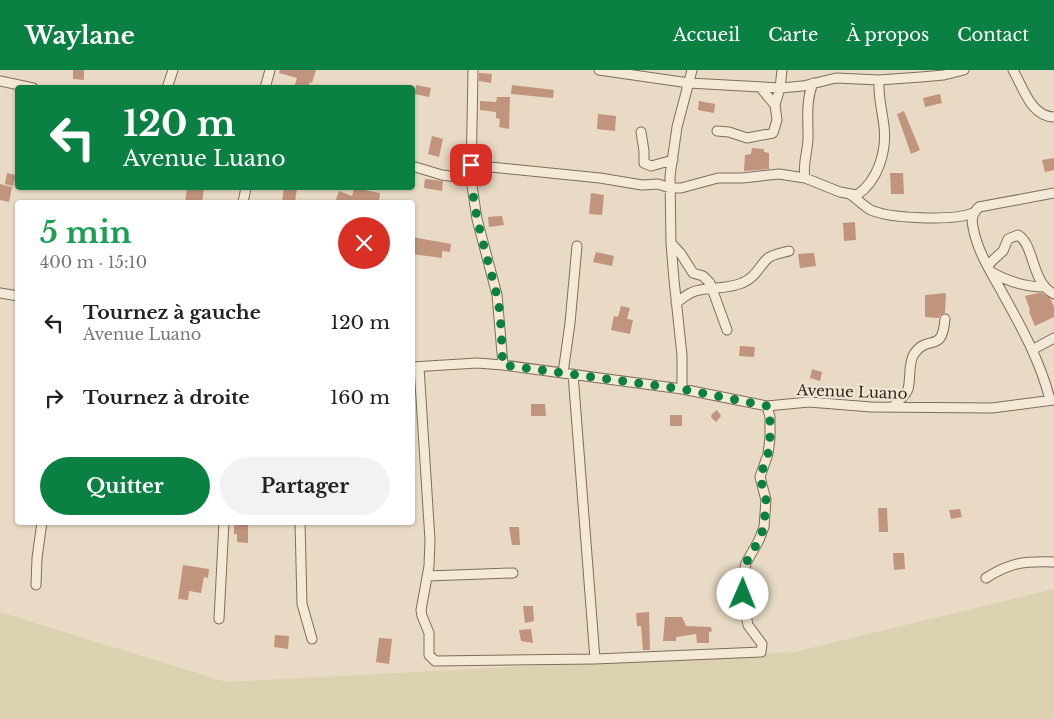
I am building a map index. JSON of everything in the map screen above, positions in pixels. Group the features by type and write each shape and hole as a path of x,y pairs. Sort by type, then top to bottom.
{"street":[{"path":"169,85 173,70"},
{"path":"266,85 270,70"},
{"path":"473,70 471,179 477,219 497,295 503,365"},
{"path":"599,70 689,83 780,88 836,78 879,80 944,75 964,70"},
{"path":"682,389 682,356 671,243 670,188 677,127 692,70"},
{"path":"717,131 730,132 747,138 770,134 776,124 775,105 780,88 782,70"},
{"path":"1014,70 1033,106 1045,116 1054,117"},
{"path":"0,80 21,85"},
{"path":"471,165 600,178 642,185 658,184 670,188 681,188 718,178 742,178 779,174 805,178 840,192 857,195 866,189 883,156 884,126 879,98 879,80"},
{"path":"805,178 809,96 813,83"},
{"path":"760,87 775,105"},
{"path":"641,132 644,163 651,166 672,160"},
{"path":"415,167 442,175 471,179"},
{"path":"850,195 870,209 885,214 940,217 965,216 987,204 1054,194"},
{"path":"973,213 973,229 990,269 1032,350 1052,400"},
{"path":"990,269 992,261 1003,251 1008,239 1018,235 1024,240 1035,270 1045,287 1054,294"},
{"path":"671,243 681,254 693,273 703,276 710,283 727,330"},
{"path":"563,373 577,246"},
{"path":"676,303 689,293 699,290 730,288 750,279 768,258 789,251"},
{"path":"990,269 1010,280 1045,287"},
{"path":"0,293 15,296"},
{"path":"893,407 907,392 912,356 925,345 941,338 944,333 945,319"},
{"path":"1032,350 1054,338"},
{"name":"Avenue Luano","path":"416,367 477,363 503,365 682,389 767,406 809,402 871,407 992,408 1052,400"},
{"path":"416,367 430,540 428,576 422,602 422,616 429,633 429,655 435,661 596,659 761,652 762,644 748,625 745,615 742,583 746,563 764,527 766,500 760,477 768,454 770,438 770,417 767,406"},
{"path":"573,374 596,659"},
{"path":"36,585 42,525"},
{"path":"219,619 224,525"},
{"path":"300,525 302,604 312,639"},
{"path":"986,578 1005,567 1024,561 1054,562"},
{"path":"428,576 513,573"}],"shaded area":[{"path":"1054,589 1054,719 0,719 0,612 226,682 794,652"}],"building":[{"path":"73,70 84,70 84,80 73,79"},
{"path":"280,70 316,70 312,83 310,82 309,85 295,85 297,78 279,73"},
{"path":"479,73 492,74 491,83 479,81"},
{"path":"416,85 431,88 429,97 415,94"},
{"path":"512,85 554,90 553,98 511,94"},
{"path":"940,94 942,103 925,107 923,98"},
{"path":"497,97 510,97 509,129 499,127 500,119 496,118 496,112 480,110 480,101 496,102"},
{"path":"699,101 715,104 714,113 698,110"},
{"path":"904,111 920,150 911,154 897,114"},
{"path":"598,114 616,116 615,131 597,129"},
{"path":"432,136 443,139 439,157 428,154"},
{"path":"752,148 764,149 764,152 769,153 769,169 744,171 745,155 751,154"},
{"path":"1054,158 1054,170 1045,172 1042,160"},
{"path":"7,173 15,175 13,186 5,184"},
{"path":"890,173 903,173 904,194 891,194"},
{"path":"425,179 443,181 442,191 424,188"},
{"path":"0,184 12,187 9,202 0,200"},
{"path":"187,190 204,190 202,200 185,200"},
{"path":"284,190 297,190 295,200 282,200"},
{"path":"354,190 380,193 379,200 336,200 339,191 352,196"},
{"path":"591,193 604,195 602,215 589,214"},
{"path":"502,216 504,225 489,227 488,217"},
{"path":"855,222 856,240 844,241 843,223"},
{"path":"415,238 451,244 450,252 442,251 442,258 415,254"},
{"path":"596,252 614,256 612,266 593,262"},
{"path":"814,253 816,266 800,268 798,254"},
{"path":"946,293 945,313 940,315 939,318 925,317 925,295"},
{"path":"1042,293 1050,298 1054,307 1054,317 1035,326 1025,296"},
{"path":"621,306 630,308 627,319 633,320 630,334 611,330 614,316 618,317"},
{"path":"740,346 755,347 754,357 739,356"},
{"path":"812,369 822,372 820,381 810,378"},
{"path":"531,404 545,404 546,416 531,416"},
{"path":"717,410 721,416 716,422 711,417"},
{"path":"670,415 682,415 682,426 670,426"},
{"path":"878,508 887,508 888,532 879,532"},
{"path":"960,509 962,517 951,519 949,510"},
{"path":"234,525 248,525 248,543 237,542 237,534 234,534"},
{"path":"509,527 519,527 520,545 512,545"},
{"path":"893,553 904,553 905,569 894,570"},
{"path":"183,565 209,569 208,578 204,577 201,593 189,591 188,600 178,599"},
{"path":"523,606 533,606 534,621 525,623"},
{"path":"649,612 650,650 643,650 641,626 637,626 636,613"},
{"path":"665,617 682,617 686,626 711,627 709,643 697,643 696,634 676,637 676,641 663,641"},
{"path":"531,629 533,643 521,641 519,630"},
{"path":"275,635 289,636 288,649 274,647"},
{"path":"379,638 392,639 389,664 376,662"}],"route":[{"path":"471,165 471,179 477,219 497,295 503,365 682,389 767,406 771,425 770,438 766,462 760,477 760,483 766,500 764,527 743,571 743,594"}]}
